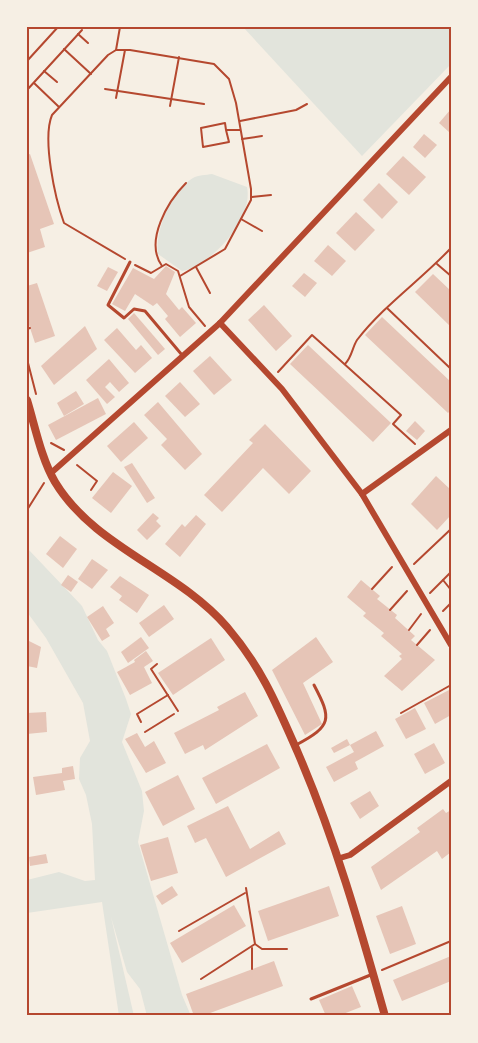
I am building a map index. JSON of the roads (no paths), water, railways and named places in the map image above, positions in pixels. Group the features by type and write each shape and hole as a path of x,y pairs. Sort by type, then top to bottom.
{"main road":[{"path":"27,400 51,473 83,519 176,581 227,627 272,689 340,858 386,1016"}],"street":[{"path":"51,473 220,323 451,77"},
{"path":"220,323 272,378 362,494 451,645"},
{"path":"362,494 451,430"},
{"path":"340,858 351,855 451,781"}],"lane":[{"path":"130,262 108,304 123,318 134,309 145,311 183,357"},
{"path":"295,746 319,732 327,722 327,710 314,685"},
{"path":"311,999 374,974"}]}
